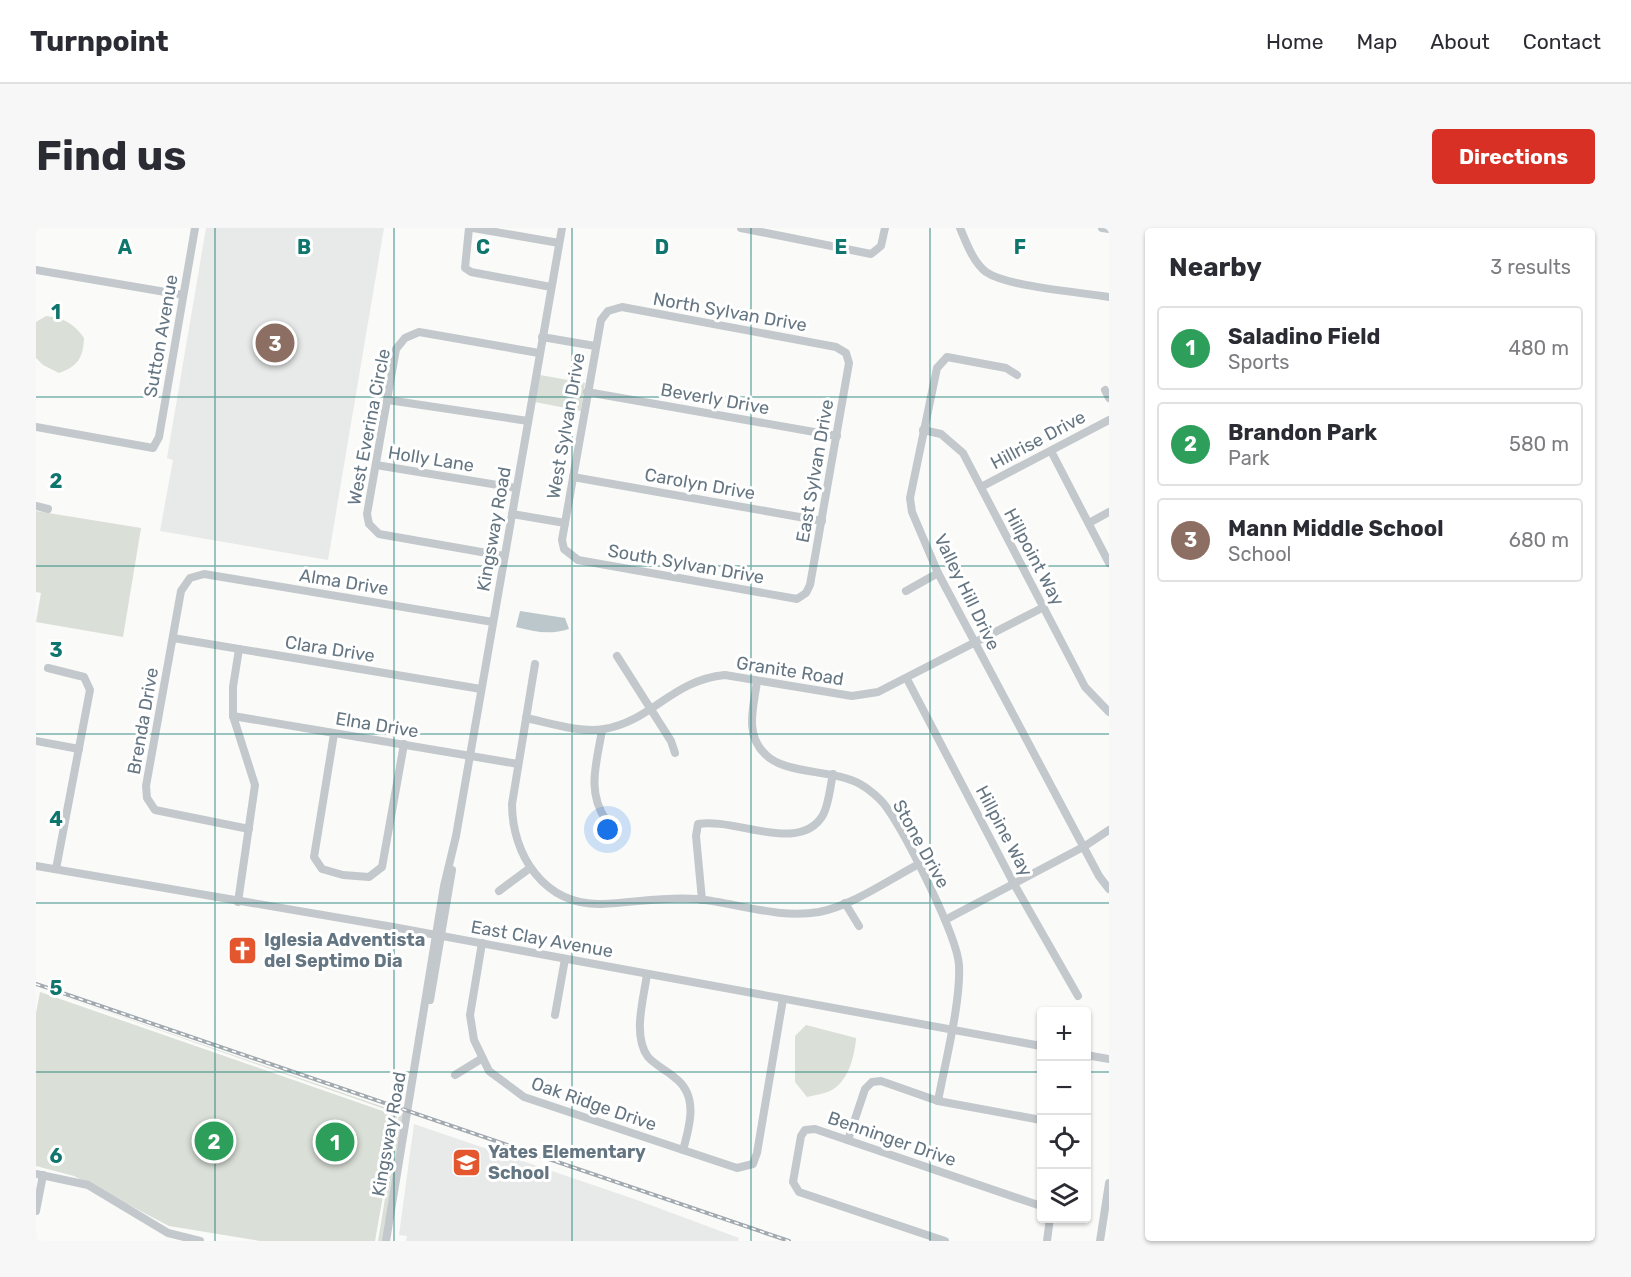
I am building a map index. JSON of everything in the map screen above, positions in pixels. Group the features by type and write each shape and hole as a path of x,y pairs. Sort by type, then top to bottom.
{"street":[{"name":"Sutton Avenue","path":"36,427 153,448 159,438 195,228"},
{"path":"551,287 471,273 465,268 464,260 471,228 559,243"},
{"name":"Kingsway Road","path":"386,1241 562,228"},
{"path":"741,228 871,254 881,246 885,228"},
{"path":"960,228 979,264 985,271 1002,279 1109,297"},
{"path":"1102,228 1109,229"},
{"path":"36,270 183,295"},
{"name":"North Sylvan Drive","path":"608,311 622,308 836,346 846,353"},
{"name":"West Sylvan Drive","path":"564,549 565,523 595,346 601,320 608,311"},
{"name":"West Everina Circle","path":"504,556 379,534 369,524 367,514 396,349 405,338 418,332 540,353"},
{"path":"542,337 595,346"},
{"name":"East Sylvan Drive","path":"806,593 810,585 837,436 849,363 846,353"},
{"name":"Valley Hill Drive","path":"1017,375 1006,368 947,357 937,368 910,498 912,512 938,573 1109,889"},
{"path":"1105,390 1109,398"},
{"name":"Beverly Drive","path":"588,392 837,436"},
{"path":"388,400 528,421"},
{"name":"Hillrise Drive","path":"981,487 1109,420"},
{"name":"Hillpoint Way","path":"923,430 940,434 956,444 981,487 1085,687 1109,712"},
{"path":"1051,451 1109,563"},
{"name":"Holly Lane","path":"376,465 516,488"},
{"name":"Carolyn Drive","path":"573,477 822,521"},
{"path":"36,507 48,509"},
{"path":"1089,523 1109,513"},
{"path":"512,514 565,523"},
{"name":"South Sylvan Drive","path":"564,549 569,556 578,560 601,565 797,599 806,593"},
{"path":"906,591 938,573"},
{"name":"Alma Drive","path":"190,578 204,574 493,622"},
{"name":"Brenda Drive","path":"190,578 181,591 146,786 147,798 155,810 249,829"},
{"name":"Granite Road","path":"526,718 602,730 626,724 686,684 704,677 725,675 852,696 878,692 1044,607"},
{"name":"Clara Drive","path":"173,638 481,689"},
{"path":"237,902 255,785 233,716 233,687 239,649"},
{"path":"617,656 671,741 675,753"},
{"path":"535,664 512,804 512,825 518,847 530,868 549,887 574,899 599,904 668,896 790,914 820,911 845,903 917,865"},
{"path":"48,668 84,677 90,690 56,869"},
{"name":"Hillpine Way","path":"907,679 1014,884 1078,996"},
{"name":"Stone Drive","path":"757,681 751,726 755,742 765,755 780,764 833,774 859,784 882,801 917,865 955,943 959,964 951,1030 938,1101"},
{"name":"Elna Drive","path":"233,716 518,764"},
{"path":"602,730 593,789 596,806 606,820"},
{"path":"334,734 315,857 322,869 343,875 369,877 382,867 404,744"},
{"path":"36,741 79,749"},
{"path":"702,900 696,836 698,824 712,822 778,834 804,832 816,825 824,814 833,774"},
{"path":"945,920 1085,846 1109,830"},
{"name":"East Clay Avenue","path":"36,866 439,935 1037,1045"},
{"path":"500,891 530,868"},
{"path":"845,903 859,926"},
{"name":"Oak Ridge Drive","path":"482,943 470,1015 474,1040 481,1059 489,1071 524,1097 737,1168 753,1164 783,999"},
{"path":"555,1015 565,959"},
{"path":"648,974 640,1022 641,1037 648,1056 681,1082 690,1099 692,1118 683,1150"},
{"path":"1091,1055 1109,1059"},
{"path":"455,1075 481,1059"},
{"path":"848,1140 865,1089 872,1082 881,1081 938,1101 1037,1119"},
{"name":"Benninger Drive","path":"945,1241 799,1192 793,1182 801,1136 805,1130 815,1129 1037,1205"},
{"path":"36,1211 40,1174 88,1185 139,1218 168,1233 200,1241"},
{"path":"1100,1241 1109,1183"},
{"path":"1047,1241 1049,1223"}],"shaded area":[{"path":"206,228 384,228 328,560 160,531 173,460 167,458"},
{"path":"46,316 68,322 84,338 81,356 75,364 59,373 43,365 36,358 36,322"},
{"path":"540,375 585,383 581,411 535,402"},
{"path":"36,511 141,528 123,637 36,622 41,593 36,592"},
{"path":"520,611 565,618 569,629 542,632 516,627"},
{"path":"42,989 404,1114 383,1241 378,1241 399,1114"},
{"path":"40,992 397,1116 375,1241 260,1241 169,1226 74,1176 36,1166 36,1013"},
{"path":"806,1025 856,1038 852,1060 842,1082 830,1091 807,1097 795,1082 795,1036"},
{"name":"Yates Elementary School","path":"414,1124 637,1200 739,1238 738,1241 406,1241 407,1236 399,1235"}],"railway":[{"path":"36,984 789,1241"}],"place":[{"name":"Mann Middle School","path":"275,343"},
{"name":"Iglesia Adventista del Septimo Dia","path":"243,950"},
{"name":"Brandon Park","path":"214,1141"},
{"name":"Saladino Field","path":"335,1142"},
{"name":"Yates Elementary School","path":"467,1162"}]}
